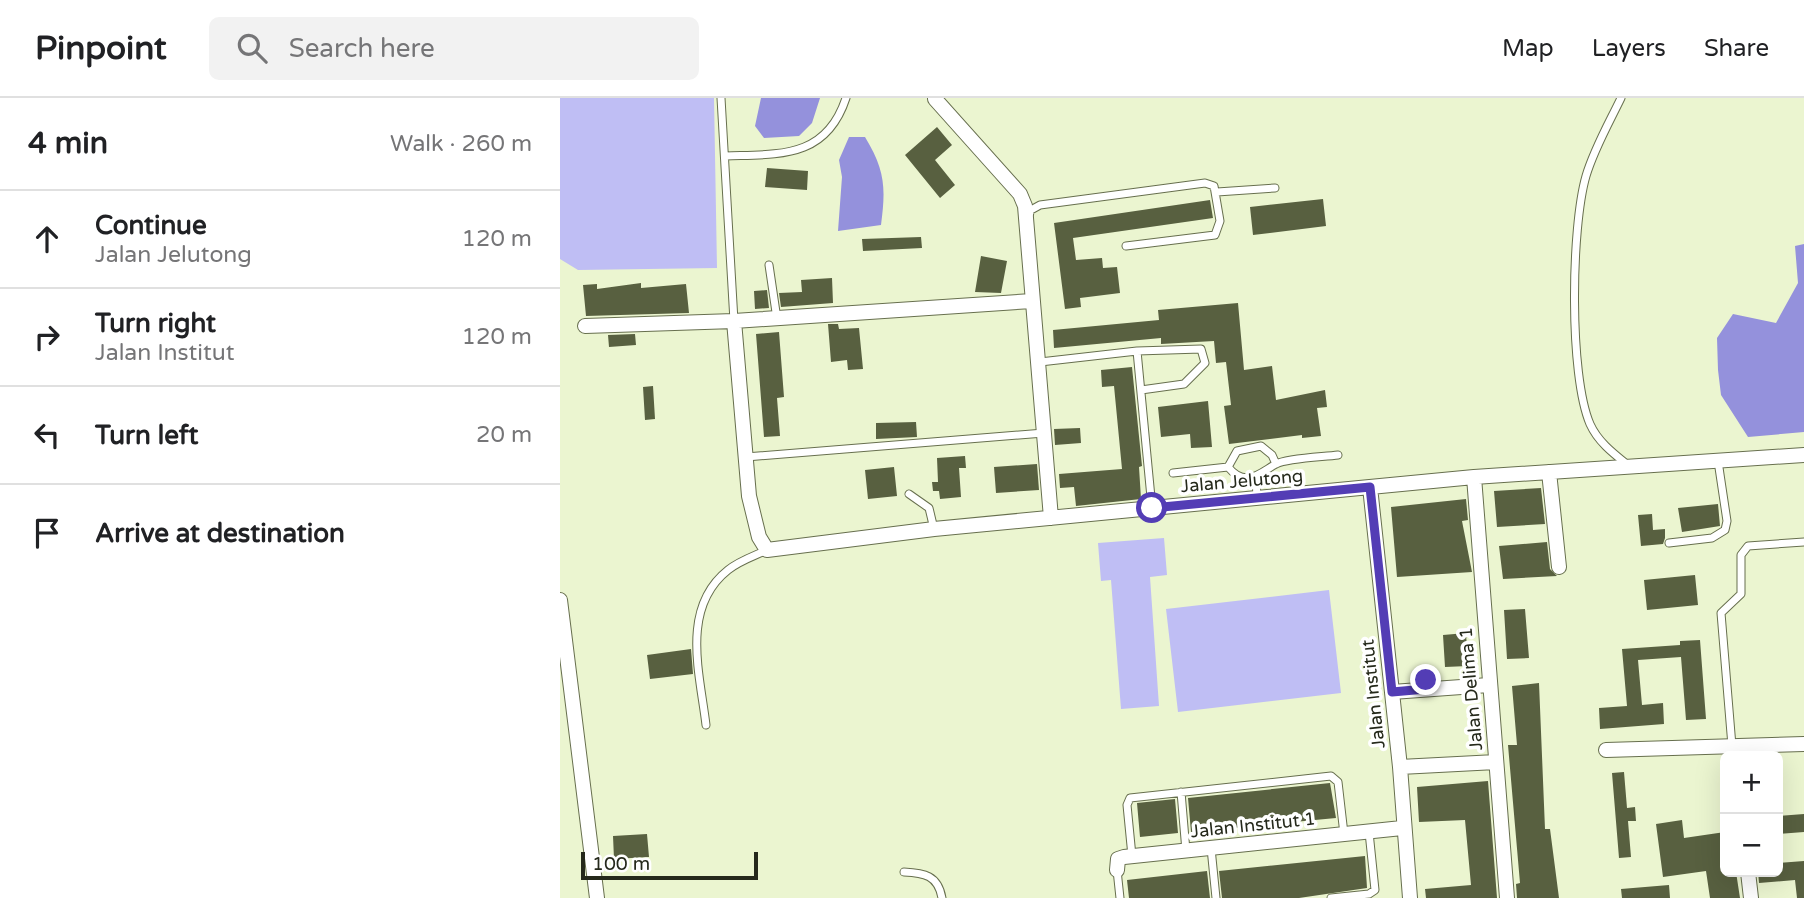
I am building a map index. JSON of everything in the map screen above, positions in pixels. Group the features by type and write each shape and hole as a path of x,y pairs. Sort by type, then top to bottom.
{"street":[{"path":"935,99 1020,194 1027,219 1051,518"},
{"path":"585,326 777,319 1032,301"},
{"path":"734,321 746,457 755,523 767,550"},
{"name":"Jalan Jelutong","path":"767,550 934,529 1474,477 1804,455"},
{"path":"1549,472 1559,567"},
{"name":"Jalan Delima 1","path":"1474,477 1507,898"},
{"name":"Jalan Institut","path":"1370,487 1400,767 1402,828 1410,898"},
{"path":"560,600 597,898"},
{"path":"1392,692 1426,685 1489,685"},
{"path":"1606,750 1733,751 1804,744"},
{"path":"1400,767 1496,762"},
{"name":"Jalan Institut 1","path":"1132,856 1402,828"},
{"path":"1117,870 1118,859 1132,856"},
{"path":"1749,877 1751,898"}],"lane":[{"path":"722,98 734,321"},
{"path":"726,156 800,151 816,143 835,122 846,98"},
{"path":"1621,98 1584,183 1575,281 1577,357 1585,411 1601,442 1630,467"},
{"path":"1027,219 1031,210 1053,203 1205,183 1214,186 1220,221 1215,235 1126,246"},
{"path":"1217,192 1275,188"},
{"path":"769,265 777,319"},
{"path":"1040,362 1137,351 1198,348 1206,360 1184,384 1141,390"},
{"path":"1137,351 1152,508"},
{"path":"746,457 1045,433"},
{"path":"1228,467 1237,451 1261,446 1272,455 1276,464"},
{"path":"1173,473 1228,467 1239,475 1256,476 1268,472 1276,464 1338,456"},
{"path":"1669,542 1712,538 1725,530 1727,521 1718,461"},
{"path":"1256,476 1258,499"},
{"path":"909,494 929,508 934,529"},
{"path":"1733,751 1721,613 1741,594 1741,555 1748,546 1804,542"},
{"name":"Jalan Jelutong","path":"706,725 697,618 716,582 726,571 767,550"},
{"path":"1132,856 1127,801 1133,797 1181,792 1334,777 1338,782 1344,835"},
{"path":"1181,792 1186,851"},
{"path":"1331,898 1369,894 1375,890 1369,832"},
{"path":"1211,848 1216,898"},
{"path":"1117,870 1120,898"},
{"path":"904,872 931,876 937,882 942,898"}],"shaded area":[{"path":"560,98 714,98 717,268 578,270 560,259"},
{"path":"761,98 820,98 812,123 799,136 764,138 755,126"},
{"path":"849,137 865,137 877,159 882,179 883,212 881,225 838,231 842,177 839,160"},
{"path":"1804,244 1804,432 1748,437 1721,395 1717,338 1733,314 1776,323 1798,283 1795,246"},
{"path":"1164,538 1167,575 1150,577 1159,706 1121,709 1111,580 1101,581 1098,543"},
{"path":"1329,590 1341,693 1178,712 1166,609"}],"building":[{"path":"937,127 952,145 935,160 955,185 940,198 905,155"},
{"path":"767,168 808,171 807,190 765,187"},
{"path":"1323,199 1326,226 1253,235 1250,207"},
{"path":"1210,200 1213,218 1073,238 1076,260 1102,258 1103,268 1117,267 1120,293 1080,298 1081,307 1065,309 1054,223"},
{"path":"921,237 922,248 863,251 862,239"},
{"path":"981,256 1007,261 1001,293 975,292"},
{"path":"832,278 833,303 781,307 779,293 802,292 801,280"},
{"path":"641,283 641,288 686,284 689,313 586,316 583,285 597,284 597,289"},
{"path":"767,290 769,308 755,309 754,291"},
{"path":"1238,303 1244,370 1272,366 1276,400 1325,390 1327,407 1317,408 1321,436 1302,438 1302,435 1229,444 1224,406 1231,405 1226,362 1216,363 1214,341 1161,344 1161,338 1054,348 1053,330 1159,320 1158,310"},
{"path":"828,324 838,324 839,329 859,328 863,369 848,370 847,360 831,362"},
{"path":"779,332 784,397 777,398 780,436 764,437 756,334"},
{"path":"635,334 636,345 609,347 608,335"},
{"path":"1132,367 1142,466 1139,467 1141,499 1076,506 1074,487 1060,488 1059,474 1122,469 1114,386 1102,387 1101,370"},
{"path":"653,386 655,419 645,420 643,387"},
{"path":"1208,401 1212,447 1191,448 1190,434 1161,437 1158,407"},
{"path":"916,422 917,437 876,439 876,423"},
{"path":"1080,428 1081,443 1055,445 1054,429"},
{"path":"965,456 966,468 959,468 961,497 940,499 939,491 933,491 932,482 938,482 937,458"},
{"path":"1037,464 1039,490 996,493 994,467"},
{"path":"894,467 897,496 868,499 865,470"},
{"path":"1541,488 1545,524 1497,527 1494,491"},
{"path":"1466,499 1468,520 1462,521 1472,572 1397,577 1391,507"},
{"path":"1718,504 1720,526 1682,532 1678,508"},
{"path":"1652,514 1653,530 1665,529 1663,544 1641,546 1638,515"},
{"path":"1547,542 1550,569 1557,576 1503,579 1499,546"},
{"path":"1695,575 1698,605 1647,610 1644,580"},
{"path":"1525,609 1529,658 1507,659 1504,610"},
{"path":"1466,633 1468,666 1445,667 1443,635"},
{"path":"1700,640 1706,719 1686,720 1681,657 1638,660 1642,705 1663,703 1664,724 1600,729 1599,708 1627,706 1622,649 1680,645 1680,641"},
{"path":"691,649 693,674 650,679 647,655"},
{"path":"1539,683 1545,829 1550,829 1559,898 1517,898 1516,884 1520,883 1508,745 1517,745 1512,686"},
{"path":"1624,772 1627,808 1635,807 1636,821 1628,821 1631,857 1619,858 1612,773"},
{"path":"1488,781 1497,898 1426,898 1425,889 1471,885 1465,820 1419,822 1417,787"},
{"path":"1330,783 1336,818 1191,832 1188,798"},
{"path":"1175,799 1178,833 1140,837 1137,803"},
{"path":"1804,814 1804,832 1783,834 1783,816"},
{"path":"1682,820 1684,838 1720,833 1720,877 1737,877 1740,898 1710,898 1706,871 1663,877 1656,824"},
{"path":"647,834 649,857 614,859 613,836"},
{"path":"1365,856 1367,888 1299,898 1222,898 1219,871"},
{"path":"1804,861 1804,898 1797,898 1795,880 1759,883 1758,877 1783,877 1783,863"},
{"path":"1207,871 1210,898 1129,898 1127,880"},
{"path":"1669,885 1670,898 1622,898 1621,889"}],"route":[{"path":"1152,508 1370,487 1392,692 1426,689 1426,680"}]}
